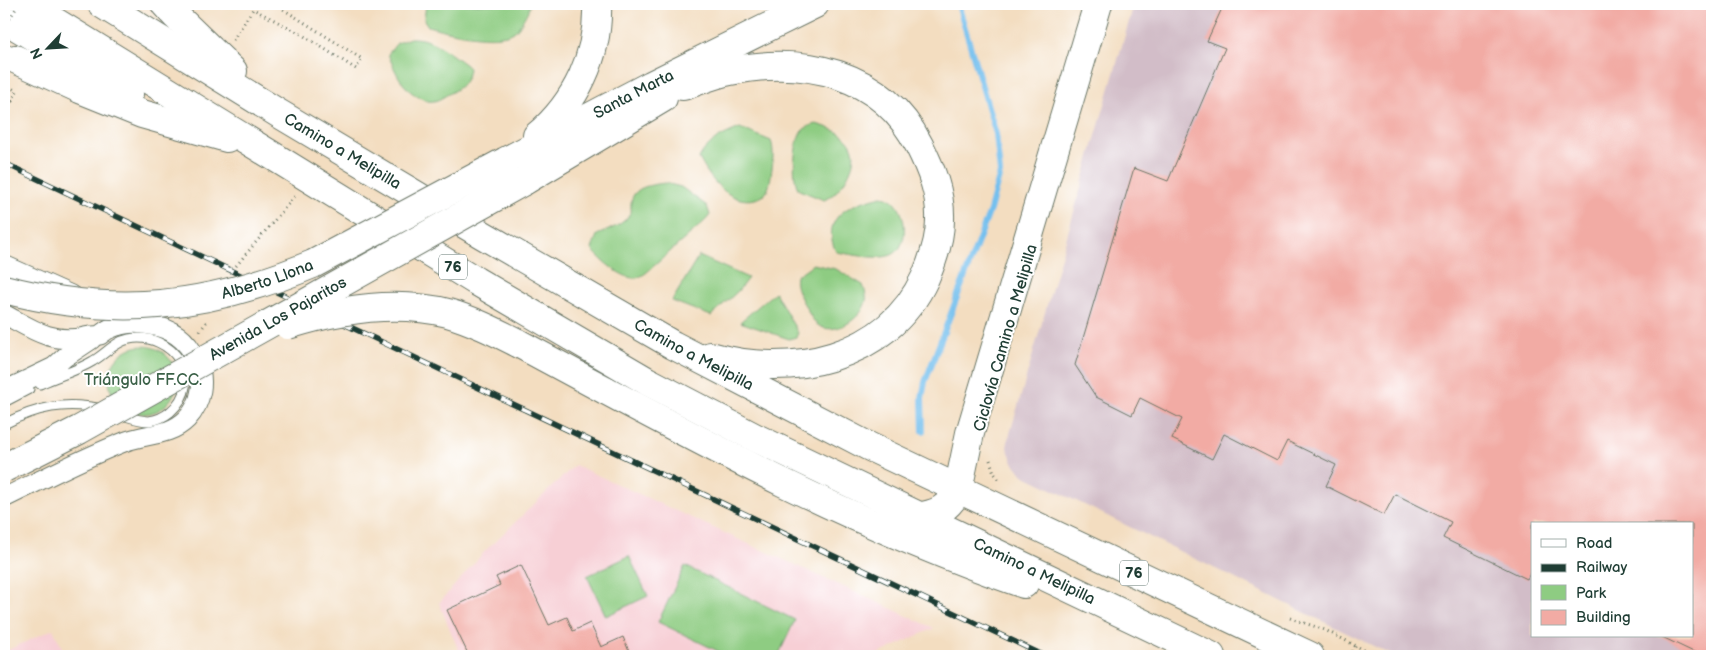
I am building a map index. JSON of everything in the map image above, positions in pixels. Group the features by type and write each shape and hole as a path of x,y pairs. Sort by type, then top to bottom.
{"main road":[{"name":"Camino a Melipilla","path":"26,4 476,282 647,382 756,438 1211,656"},
{"name":"Camino a Melipilla","path":"102,4 278,114 672,345 770,397 958,490 1310,656"},
{"path":"165,4 278,114"},
{"path":"506,160 540,134 578,86 592,53 596,35 597,4"},
{"name":"Santa Marta","path":"506,160 650,85 815,4"},
{"path":"917,516 932,514 942,510 954,498 958,490 970,433 1098,4"},
{"path":"4,19 146,104 204,131"},
{"name":"Santa Marta","path":"524,181 683,86 763,30"},
{"path":"10,56 64,82 142,114 262,149"},
{"path":"672,345 716,358 760,365 802,363 831,358 856,349 889,327 912,301 933,260 940,222 939,199 935,182 926,158 914,135 905,122 885,102 863,86 827,71 789,65 728,71 683,86"},
{"name":"Alberto Llona","path":"4,289 63,302 135,306 164,304 222,294 282,276 313,264 506,160"},
{"name":"Avenida Los Pajaritos","path":"4,468 79,430 524,181"},
{"path":"228,347 273,330 324,315 350,310 396,307 419,308 450,314 491,329 689,435 891,533 987,572 1038,589 1094,601"}],"street":[{"path":"4,265 133,323 150,324 168,329 187,343 197,360 202,375 201,393 193,411 179,425 167,431 125,441 4,498"},
{"path":"4,314 37,333 53,338 72,340 133,323"},
{"path":"4,391 54,367 65,357 105,332"}],"lane":[{"path":"4,402 93,362 120,342 131,339 159,342 167,347 180,361 186,376 186,383 180,400 174,408 158,419 149,421 138,420 101,408 63,405 36,410 4,424"}],"path":[{"path":"4,27 19,4"},
{"path":"222,60 253,9 301,34 356,69 362,59 275,4"},
{"path":"4,84 17,91 12,101 4,97"},
{"path":"231,271 310,178"},
{"path":"187,343 207,322 211,314"},
{"name":"Ciclovía Camino a Melipilla","path":"989,456 994,472 1005,486"},
{"path":"1283,615 1325,630 1376,656"},
{"path":"1350,656 1356,645"}],"shaded area":[{"path":"1134,4 1712,4 1712,656 1394,656 1023,475 1013,462 1007,447"},
{"path":"575,465 934,628 874,656 461,656 439,603 485,551"},
{"path":"53,629 66,656 4,656 4,652"}],"green space":[{"path":"426,4 530,4 516,30 504,36 494,37 458,33 428,26 424,20"},
{"path":"410,38 418,38 433,43 466,65 469,68 464,82 438,100 428,101 416,96 401,81 388,54 397,43"},
{"path":"816,124 827,127 844,136 850,142 854,158 846,179 834,194 824,200 799,190 794,170 795,151 799,136 805,128"},
{"path":"740,128 771,141 772,144 773,162 767,192 755,199 746,200 728,194 708,174 699,158 711,143"},
{"path":"665,183 681,187 707,206 710,215 646,273 635,278 617,272 592,249 597,235 617,226 627,218 632,197 635,193 644,187"},
{"path":"882,196 890,198 901,211 904,220 904,230 900,247 890,256 883,257 866,257 836,252 832,239 832,229 835,220 850,207"},
{"path":"699,256 748,278 738,291 711,316 672,301"},
{"path":"813,264 836,269 863,285 866,296 865,304 858,315 847,324 827,329 815,323 810,316 798,293 796,276"},
{"path":"775,292 798,333 796,337 789,339 740,322"},
{"name":"Triángulo FF.CC.","path":"143,346 156,349 167,356 174,367 177,380 174,393 167,404 156,411 143,414 130,411 119,404 112,393 109,380 112,367 119,356 130,349"},
{"path":"629,556 648,596 606,616 587,576"},
{"path":"685,566 795,620 778,656 728,656 658,622"}],"building":[{"path":"1224,4 1712,4 1712,656 1702,656 1664,638 1694,638 1694,522 1531,522 1531,572 1527,579 1443,538 1451,522 1395,494 1384,515 1326,486 1336,465 1287,441 1277,461 1224,434 1212,459 1172,439 1182,419 1140,398 1132,415 1096,397 1075,365 1134,168 1168,181 1225,48 1207,41"},
{"path":"521,565 549,625 567,617 573,631 590,623 601,647 623,637 631,656 469,656 447,610 500,585 496,577"}],"waterway":[{"path":"923,431 922,398 925,382 990,210 1000,173 996,134 958,4"}],"railway":[{"path":"4,163 1045,656"}]}
